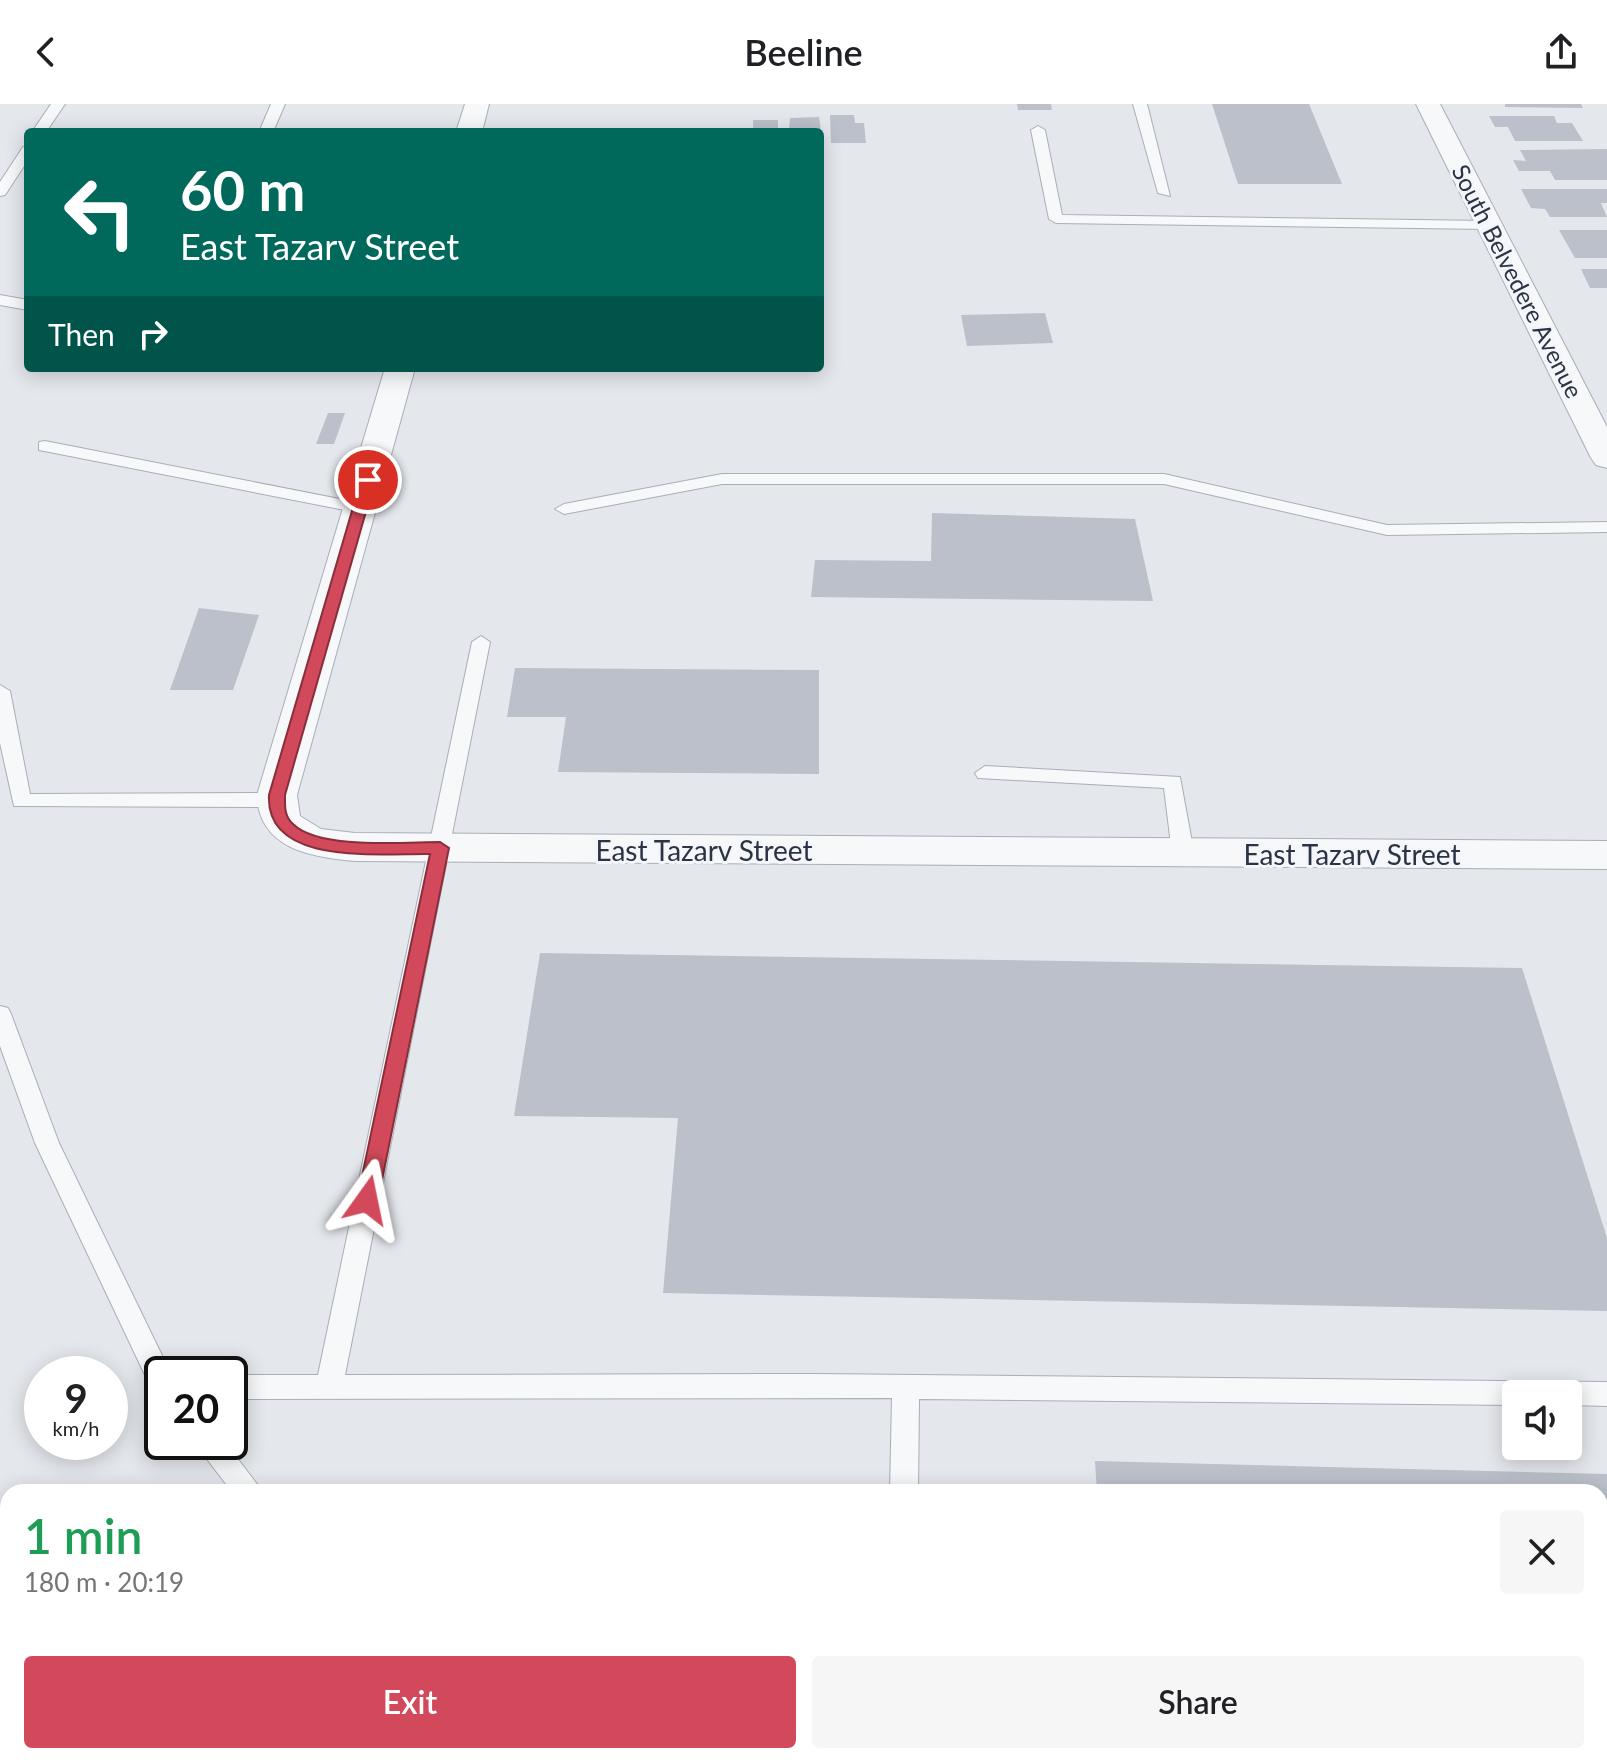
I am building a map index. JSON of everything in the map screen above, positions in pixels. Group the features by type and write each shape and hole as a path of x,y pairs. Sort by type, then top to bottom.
{"street":[{"path":"470,128 477,104"},
{"name":"South Belvedere Avenue","path":"1428,104 1607,458"},
{"path":"276,800 399,372"},
{"name":"East Tazarv Street","path":"276,800 276,811 285,827 303,840 355,847 1607,855"}],"lane":[{"path":"42,128 58,104"},
{"path":"268,128 278,104"},
{"path":"1140,104 1165,193"},
{"path":"1038,130 1056,219 1489,225"},
{"path":"0,192 24,156"},
{"path":"0,300 24,304"},
{"path":"45,446 360,508"},
{"path":"564,509 722,479 1164,479 1387,530 1607,527"},
{"path":"329,1387 481,642"},
{"path":"0,691 21,801 276,800"},
{"path":"985,773 1173,782 1183,853"},
{"path":"0,1014 47,1143 149,1356"},
{"path":"248,1387 1607,1394"},
{"path":"904,1484 906,1388"},
{"path":"223,1460 242,1484"}],"building":[{"path":"1017,104 1051,104 1052,110 1018,110"},
{"path":"1212,104 1309,104 1342,184 1238,184"},
{"path":"1505,104 1581,104 1583,108 1505,107"},
{"path":"830,115 854,115 855,123 864,123 866,143 831,143"},
{"path":"1489,116 1554,116 1557,123 1572,123 1583,141 1515,141 1508,127 1495,127"},
{"path":"819,117 821,128 789,128 790,118"},
{"path":"753,120 778,120 778,128 753,128"},
{"path":"1607,149 1607,180 1555,180 1550,171 1519,171 1513,160 1526,161 1520,150"},
{"path":"1521,189 1607,189 1607,203 1601,203 1607,217 1550,217 1545,209 1531,208"},
{"path":"1559,230 1607,230 1607,258 1575,258"},
{"path":"1581,269 1607,269 1607,288 1590,288"},
{"path":"1045,313 1053,343 967,346 961,315"},
{"path":"328,413 345,413 334,444 316,444"},
{"path":"932,513 1135,519 1153,601 811,597 815,560 931,561"},
{"path":"199,608 259,615 233,690 170,690"},
{"path":"515,668 819,670 819,774 558,772 566,717 507,717"},
{"path":"540,953 1522,968 1607,1238 1607,1311 663,1293 678,1118 514,1116"},
{"path":"1095,1461 1607,1474 1607,1484 1096,1484"}],"route":[{"path":"367,1200 440,848 355,847 303,840 285,827 276,811 277,795 368,480"}]}
